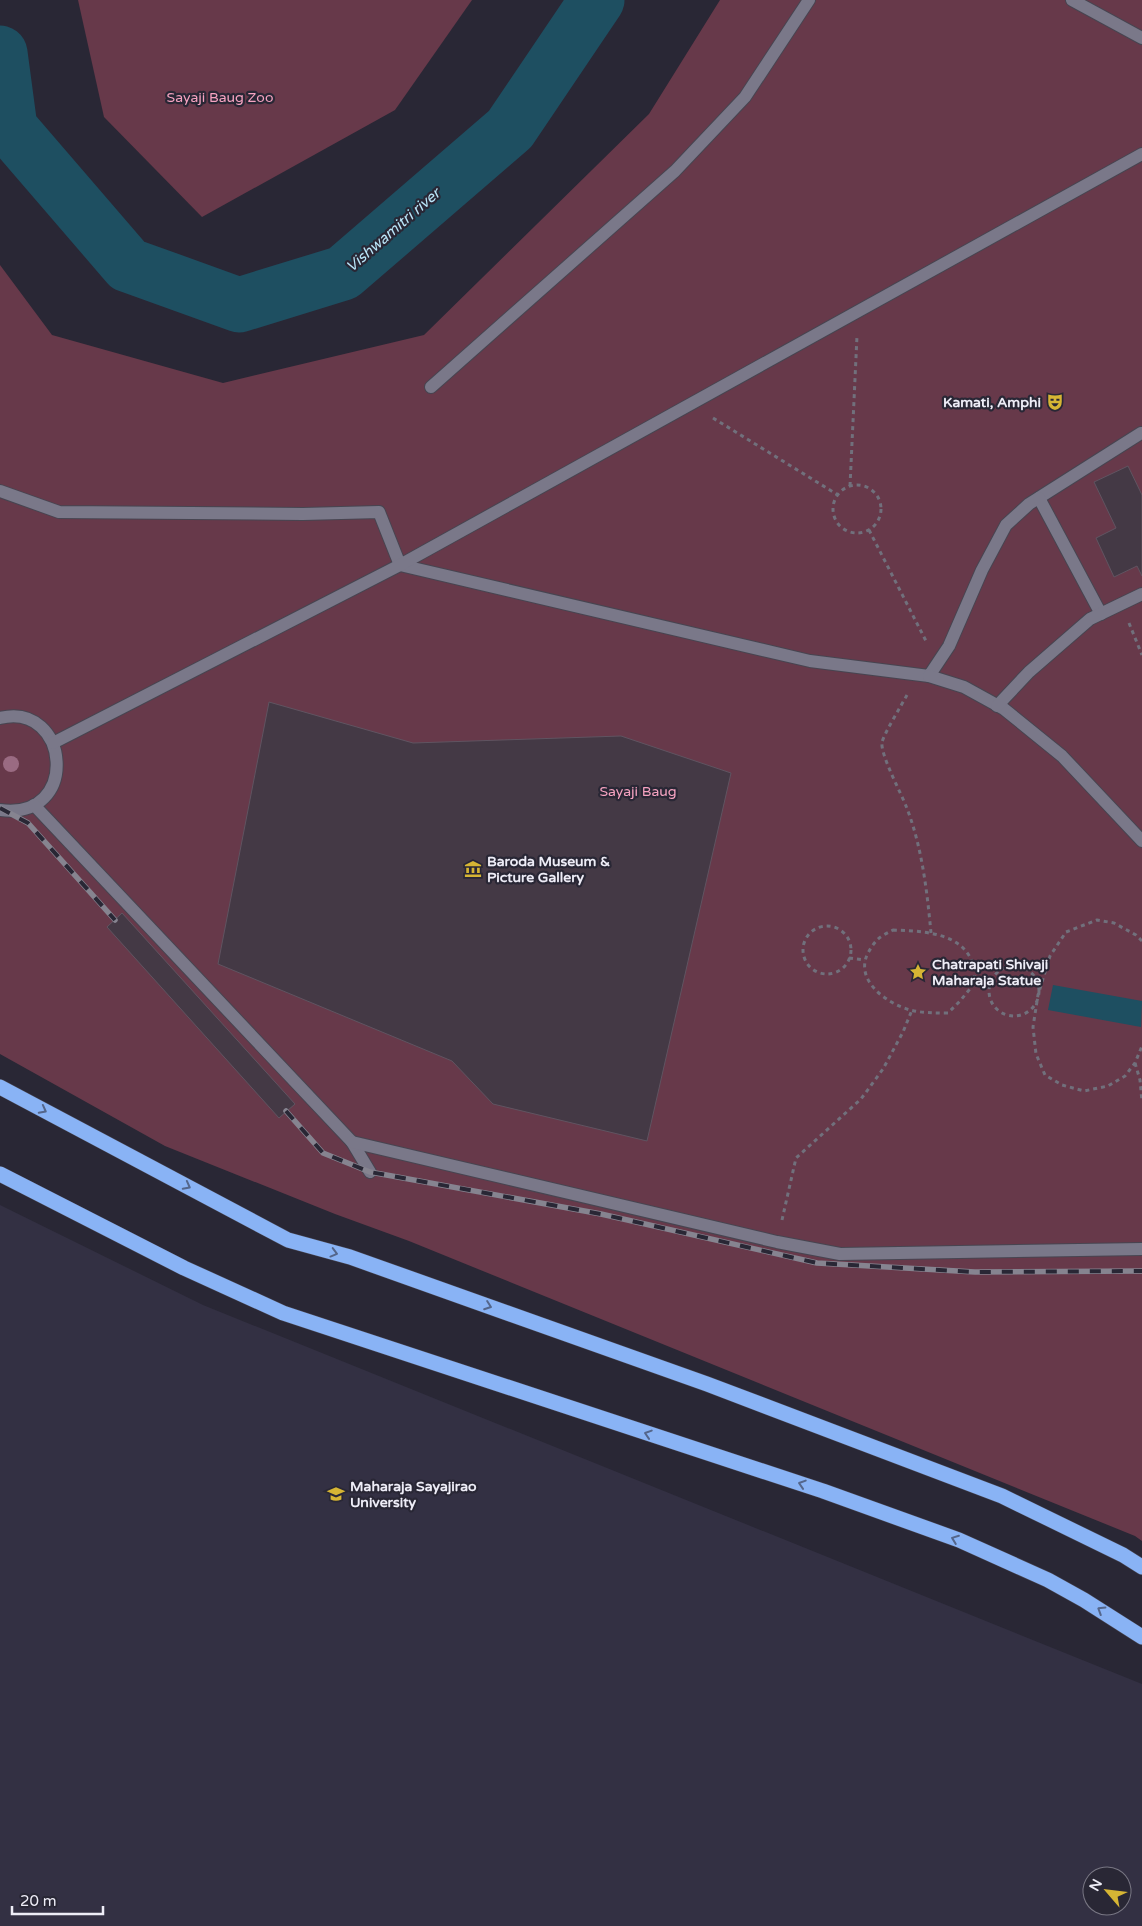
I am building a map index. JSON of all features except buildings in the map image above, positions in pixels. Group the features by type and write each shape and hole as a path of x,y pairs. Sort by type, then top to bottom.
{"highway":[{"path":"0,1087 288,1240 350,1257 707,1384 1002,1496 1123,1555 1142,1567"},
{"path":"0,1174 184,1268 283,1313 823,1491 959,1540 1048,1580 1142,1636"}],"lane":[{"path":"431,387 675,171 745,97 809,0"},
{"path":"1072,0 1142,38"},
{"path":"54,743 400,565 1142,154"},
{"path":"923,675 938,663 949,646 982,570 1006,525 1029,504 1141,433"},
{"path":"0,491 59,512 293,514 378,512 400,565"},
{"path":"1039,498 1101,614"},
{"path":"400,565 810,661 923,675 964,687 997,706 1062,756 1142,841"},
{"path":"997,706 1036,666 1090,619 1142,594"},
{"path":"0,718 18,717 32,722 45,730 54,743 58,758 57,773 52,788 42,799 29,808 13,812 0,810"},
{"path":"34,804 352,1142 370,1172"},
{"path":"352,1142 777,1242 840,1254 1142,1249"}],"path":[{"path":"850,486 858,312"},
{"path":"691,404 838,495"},
{"path":"850,486 865,486 878,495 881,502 882,510 876,525 862,533 845,530 839,524 833,510 838,495 850,486"},
{"path":"869,530 938,663"},
{"path":"1122,604 1142,655"},
{"path":"923,675 882,743 886,762 898,785 914,825 928,900 931,933"},
{"path":"1142,941 1136,935 1114,923 1097,920 1066,932 1050,956 1038,995 1036,1003 1030,1010 1015,1016 1006,1015 993,1005 989,988 996,974 1009,967 1017,966 1031,973 1036,979 1038,995 1033,1027 1036,1054 1045,1075 1062,1085 1084,1091 1108,1086 1125,1076 1135,1063 1142,1046"},
{"path":"818,927 834,927 841,930 847,936 851,950 849,958 840,970 825,974 811,968 804,954 806,938 818,927"},
{"path":"892,930 931,933 951,939 966,951 974,968 974,984 948,1013 927,1014 912,1010 888,999 871,988 866,977 865,960 877,938 892,930"},
{"path":"849,958 865,960"},
{"path":"974,984 989,988"},
{"path":"777,1242 796,1158 861,1099 883,1069 903,1032 912,1010"},
{"path":"1135,1063 1140,1080 1142,1102"}],"shaded area":[{"name":"Maharaja Sayajirao University","path":"0,1205 203,1305 1142,1684 1142,1926 0,1926"}],"green space":[{"name":"Sayaji Baug Zoo","path":"78,0 472,0 395,110 202,217 104,117"},
{"name":"Sayaji Baug","path":"720,0 1142,0 1142,1541 1135,1536 409,1241 335,1214 165,1146 0,1054 0,265 52,335 223,383 424,335 649,114"}],"water":[{"path":"1053,985 1142,1001 1141,1027 1048,1010"}],"waterway":[{"name":"Vishwamitri river","path":"0,53 10,128 128,265 239,305 343,273 510,129 597,0"}],"railway":[{"path":"0,808 28,823 115,920"},
{"path":"286,1111 323,1153 370,1172 601,1214 817,1263 975,1272 1142,1271"}],"place":[{"name":"Kamati, Amphi","path":"1055,402"},
{"name":"Baroda Museum & Picture Gallery","path":"473,869"},
{"name":"Chatrapati Shivaji Maharaja Statue","path":"918,972"},
{"name":"Maharaja Sayajirao University","path":"336,1494"}]}
